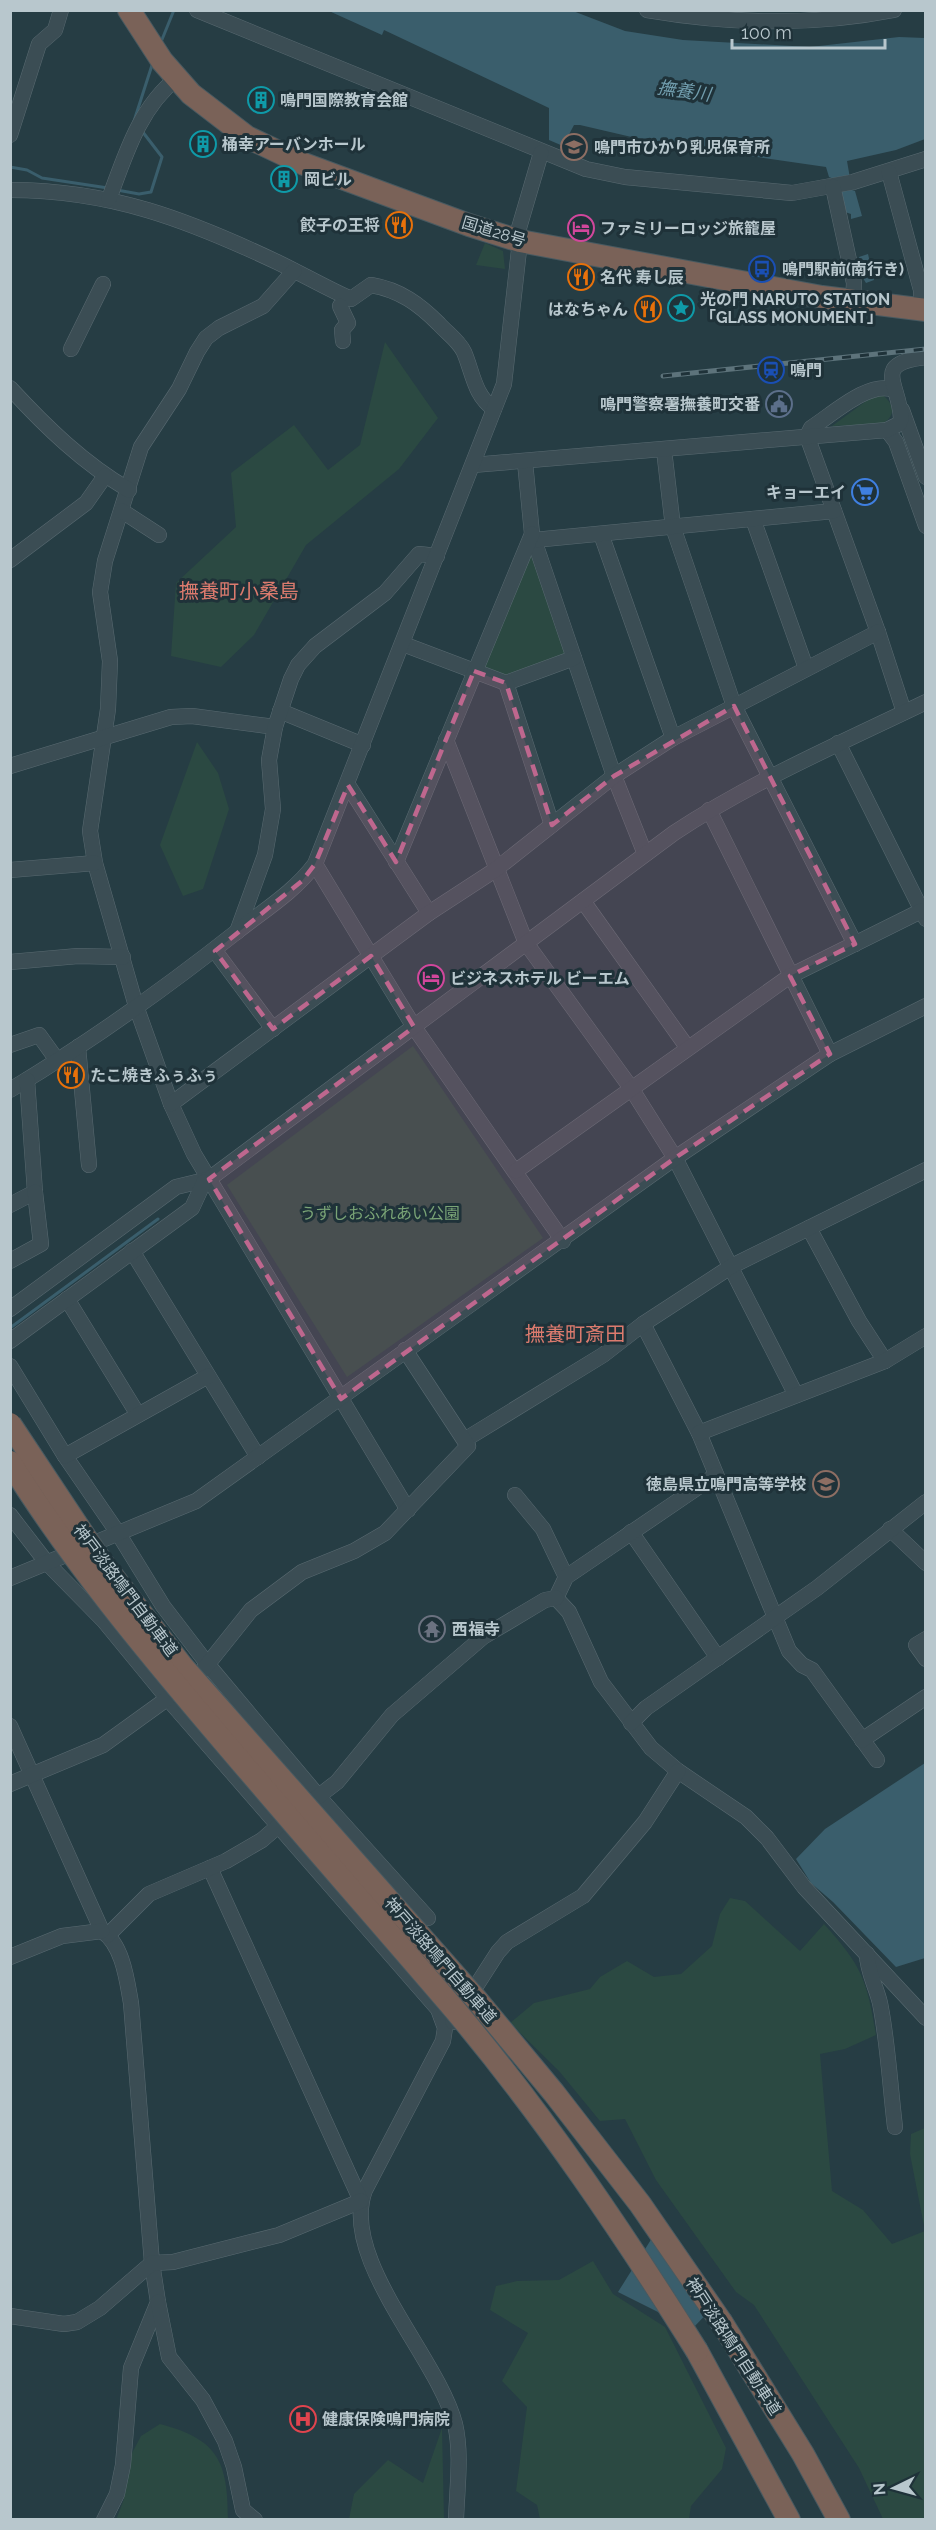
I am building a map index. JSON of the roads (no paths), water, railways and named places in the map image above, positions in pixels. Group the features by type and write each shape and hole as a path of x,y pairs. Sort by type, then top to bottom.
{"highway":[{"name":"国道28号","path":"130,13 170,70 191,94 247,137 304,164 469,225 520,241 854,302 924,310"},
{"name":"神戸淡路鳴門自動車道","path":"10,1424 101,1561 182,1666 476,1999 640,2204 722,2323 802,2454 839,2520"},
{"name":"神戸淡路鳴門自動車道","path":"10,1462 85,1570 167,1676 457,2013 555,2139 625,2236 697,2351 789,2520"}],"street":[{"path":"10,135 39,44 55,30 61,10"},
{"path":"197,10 541,153 586,169 625,177 792,193 853,183 926,159"},
{"path":"647,10 824,21 894,10"},
{"path":"109,199 134,135 166,86 170,70"},
{"path":"10,1090 78,1047 214,951 302,881 315,864 504,384 520,241 519,228 541,153"},
{"path":"889,172 910,245 924,310"},
{"path":"835,187 854,283 854,302"},
{"path":"10,190 58,190 109,199 188,223 351,299 371,285 391,290 419,304 457,340 464,353 473,382 485,402 494,409"},
{"path":"910,245 926,240"},
{"path":"294,271 263,306 219,328 206,338 179,389 141,447 105,561 100,592 110,661 108,709 90,831 94,863 136,1006 171,1104 206,1181 408,1510"},
{"path":"71,349 103,284"},
{"path":"340,306 348,323 342,330 343,341"},
{"path":"473,465 886,430 899,424 901,419 892,380 895,366 900,361 926,357"},
{"path":"904,712 807,436 811,428 872,388 886,387 896,395 922,455 926,477"},
{"path":"10,388 51,432 105,476 129,490"},
{"path":"886,430 896,442 924,517"},
{"path":"664,450 673,527 734,706 855,944"},
{"path":"903,461 922,455"},
{"path":"525,462 533,537 614,776 645,854"},
{"path":"10,560 86,503 105,476"},
{"path":"122,511 159,535"},
{"path":"533,537 602,534 834,511"},
{"path":"753,519 806,668"},
{"path":"602,534 673,738"},
{"path":"396,862 474,671 533,537"},
{"path":"237,932 265,855 273,809 269,760 275,727 298,665 315,646 385,593 419,554 437,556"},
{"path":"171,1104 429,913 495,870 614,776 673,738 878,633"},
{"path":"403,644 506,683 574,658"},
{"path":"506,683 552,825"},
{"path":"10,1309 176,1187 206,1181 645,854 709,810 838,743 926,702"},
{"path":"280,711 363,745"},
{"path":"10,766 171,717 192,716 275,727"},
{"path":"446,740 495,870 526,943 631,1088 675,1158 796,1395"},
{"path":"516,1171 687,1047 790,976 855,944 923,915 838,743"},
{"path":"348,785 429,913"},
{"path":"709,810 830,1054"},
{"path":"10,870 94,863"},
{"path":"315,864 414,1027 563,1240"},
{"path":"583,901 687,1047"},
{"path":"214,951 273,1029"},
{"path":"10,962 78,956 123,957"},
{"path":"10,1578 196,1501 675,1158 830,1054 926,1006"},
{"path":"10,1045 39,1035 57,1060"},
{"path":"78,1047 89,1165"},
{"path":"10,1261 41,1244 27,1080"},
{"path":"466,1439 603,1356 643,1324 732,1266 926,1170"},
{"path":"10,1341 192,1208 206,1181"},
{"path":"10,1205 35,1192"},
{"path":"809,1228 859,1321 885,1361"},
{"path":"132,1251 258,1457"},
{"path":"67,1299 137,1413"},
{"path":"643,1324 699,1433 789,1651 802,1665 812,1670 877,1760"},
{"path":"699,1433 885,1361 926,1336"},
{"path":"10,1784 103,1745 168,1699 208,1666 251,1610 302,1572 354,1551 385,1533 468,1446 466,1439 405,1350"},
{"path":"10,1366 65,1456 118,1533 163,1606 208,1666 319,1797 428,1918"},
{"path":"65,1456 137,1413 208,1376"},
{"path":"556,1598 566,1577 716,1475"},
{"path":"514,1495 543,1528 566,1577"},
{"path":"631,1723 646,1708 823,1583 926,1502"},
{"path":"10,1515 47,1563 104,1621 168,1699 438,2010 445,2028 443,2041 361,2201 279,2235 173,2262 152,2264 100,2308 77,2322 64,2324 10,2316"},
{"path":"890,1529 926,1563"},
{"path":"631,1532 718,1658"},
{"path":"556,1598 569,1612 601,1682 651,1748 678,1772 753,1824 767,1838 804,1887 926,2018"},
{"path":"10,1957 62,1936 105,1933 149,1894 210,1868 262,1840 277,1825 337,1782 392,1715 483,1637 545,1600 556,1598"},
{"path":"926,1639 916,1645 926,1659"},
{"path":"862,1740 926,1697"},
{"path":"10,1726 105,1933 124,1968 131,2003 152,2264 170,2357 203,2400 234,2467 243,2510 255,2520"},
{"path":"445,2028 452,2024 507,1942 583,1896 604,1868 645,1822 678,1772"},
{"path":"210,1868 361,2201 363,2235 375,2269 447,2402 455,2425 458,2451 456,2520"},
{"path":"867,1954 867,1963 879,2000 885,2031 895,2127"},
{"path":"104,2520 117,2494 123,2465 131,2368 158,2302"}],"water":[{"name":"撫養川","path":"329,11 573,11 625,31 683,40 810,47 899,37 925,38 925,139 896,150 847,161 852,190 855,191 862,216 851,219 851,214 845,212 836,180 829,177 826,167 653,142 580,125 574,125 563,146 549,140 549,108 384,30 382,35"},
{"path":"868,254 874,280 866,283 854,263 860,262 859,257"},
{"path":"925,1763 925,1958 896,1967 833,1902 811,1883 796,1859 825,1829"},
{"path":"664,2219 720,2300 692,2329 618,2292"}],"waterway":[{"path":"161,42 174,10"},
{"path":"134,121 153,62"},
{"path":"117,190 139,194 151,192 162,157 142,131"},
{"path":"10,167 27,170 42,178 108,188"},
{"path":"10,1328 158,1219"}],"railway":[{"path":"663,376 926,349"}],"place":[{"name":"鳴門国際教育会館","path":"261,100"},
{"name":"桶幸アーバンホール","path":"203,144"},
{"name":"鳴門市ひかり乳児保育所","path":"574,147"},
{"name":"岡ビル","path":"284,179"},
{"name":"餃子の王将","path":"399,225"},
{"name":"ファミリーロッジ旅籠屋","path":"581,228"},
{"name":"鳴門駅前(南行き)","path":"762,269"},
{"name":"名代 寿し辰","path":"581,277"},
{"name":"光の門 NARUTO STATION 「GLASS MONUMENT」","path":"681,308"},
{"name":"はなちゃん","path":"648,309"},
{"name":"鳴門","path":"771,370"},
{"name":"鳴門警察署撫養町交番","path":"779,404"},
{"name":"キョーエイ","path":"865,492"},
{"name":"ビジネスホテル ビーエム","path":"431,978"},
{"name":"たこ焼きふぅふぅ","path":"71,1075"},
{"name":"徳島県立鳴門高等学校","path":"826,1484"},
{"name":"西福寺","path":"432,1629"},
{"name":"健康保険鳴門病院","path":"303,2419"}],"district":[{"name":"撫養町小桑島","path":"239,591"},
{"name":"撫養町斎田","path":"575,1334"}],"park label":[{"name":"うずしおふれあい公園","path":"380,1213"}]}
